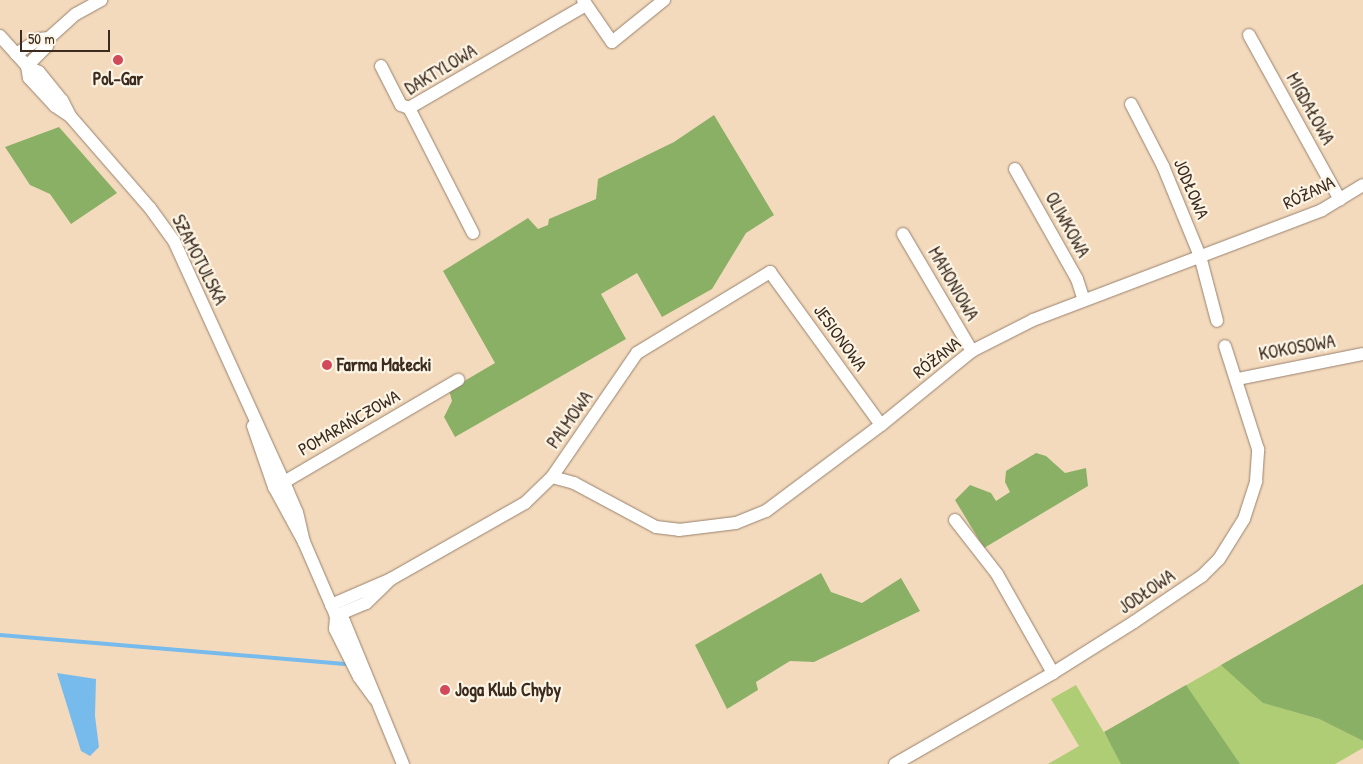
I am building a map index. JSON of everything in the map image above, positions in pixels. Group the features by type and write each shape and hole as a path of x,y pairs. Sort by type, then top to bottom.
{"street":[{"path":"27,66 47,46 49,38 76,14 101,0"},
{"path":"584,2 612,42 664,0"},
{"name":"DAKTYLOWA","path":"473,233 409,108 584,2"},
{"name":"SZAMOTULSKA","path":"0,36 27,66 39,72 55,90 70,116 150,208 174,241 251,415 279,485 297,512 304,542 334,610 335,629 343,647 375,699 403,764"},
{"name":"MIGDAŁOWA","path":"1249,36 1340,200"},
{"path":"16,54 39,39 49,38"},
{"path":"381,66 401,105 409,108"},
{"name":"JODŁOWA","path":"1131,104 1163,166 1200,256 1217,321"},
{"name":"OLIWKOWA","path":"1015,169 1077,279 1084,300"},
{"name":"RÓŻANA","path":"552,476 574,484 656,527 679,530 736,523 766,511 881,425 972,351 1033,320 1322,210 1363,184"},
{"name":"MAHONIOWA","path":"903,234 972,351"},
{"name":"JESIONOWA","path":"770,272 881,425"},
{"name":"PALMOWA","path":"334,610 366,603 391,579 525,502 552,476 637,354 770,272"},
{"name":"JODŁOWA","path":"895,764 1053,673 1202,576 1234,539 1244,519 1256,481 1258,448 1238,379 1225,346"},
{"name":"KOKOSOWA","path":"1238,379 1363,354"},
{"name":"POMARAŃCZOWA","path":"279,485 458,380"},
{"path":"955,520 997,574 1053,673"}],"green space":[{"path":"714,115 774,215 746,233 712,289 662,317 637,273 601,294 626,339 455,437 444,417 452,401 449,390 495,363 443,271 528,218 538,229 548,225 549,219 596,199 598,179 674,142"},
{"path":"59,127 117,193 71,224 50,194 30,185 5,147"},
{"path":"1036,453 1046,456 1065,473 1086,468 1088,486 984,548 955,500 970,485 991,493 996,501 1010,492 1005,482 1006,471"},
{"path":"821,573 831,592 862,603 901,578 920,611 814,662 790,661 756,682 758,690 727,709 695,645"},
{"path":"1363,584 1264,703 1319,719 1363,741 1363,748 1335,764 1240,764 1234,758 1165,764 1048,764 1079,746 1051,699 1076,685 1113,748 1155,703"},
{"path":"1363,584 1363,741 1319,719 1263,703 1221,665"},
{"path":"1186,685 1240,764 1121,764 1104,732"}],"water":[{"path":"57,673 96,679 95,716 99,747 90,756 81,751"}],"waterway":[{"path":"0,635 345,664"}],"place":[{"name":"Pol-Gar","path":"118,60"},
{"name":"Farma Małecki","path":"327,365"},
{"name":"Joga Klub Chyby","path":"445,690"}]}
